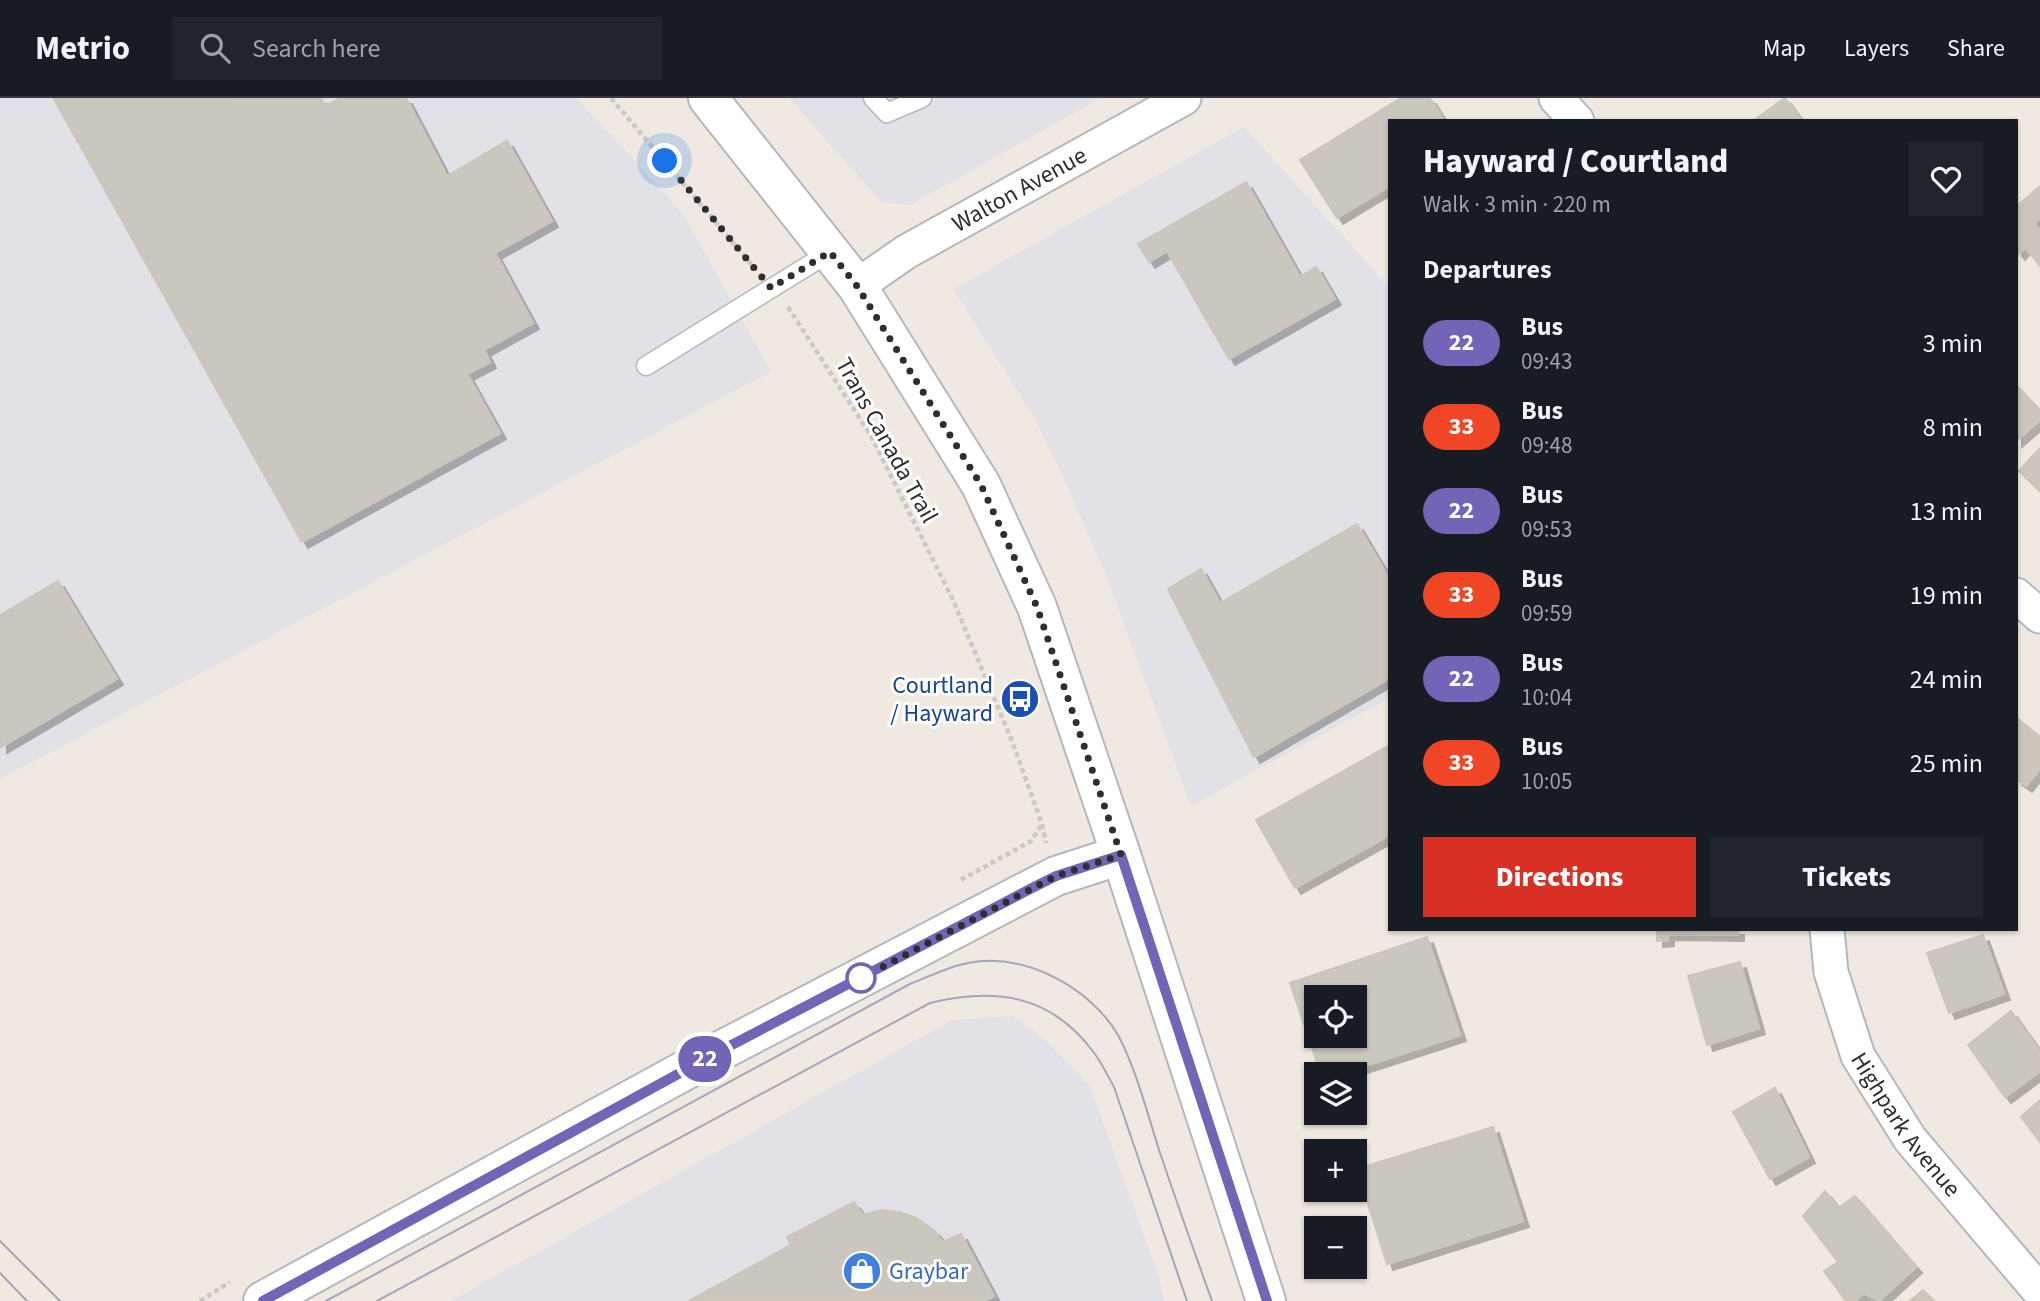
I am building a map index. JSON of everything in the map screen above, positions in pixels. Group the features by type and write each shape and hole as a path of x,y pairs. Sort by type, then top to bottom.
{"main road":[{"path":"708,98 857,286 981,485 1037,607 1266,1301"},
{"path":"263,1301 722,1050 1056,876 1121,855"}],"street":[{"name":"Walton Avenue","path":"857,286 914,247 1184,98"},
{"path":"1556,98 1575,119"},
{"path":"2018,597 2040,616"},
{"name":"Highpark Avenue","path":"1827,931 1831,972 1858,1056 1910,1139 2040,1292"}],"lane":[{"path":"873,98 887,113 922,98"},
{"path":"646,366 830,252"}],"path":[{"name":"Trans Canada Trail","path":"611,98 795,316 871,436 953,600 1012,741 1042,824 1047,848"}],"shaded area":[{"path":"0,98 577,98 683,214 771,372 0,779"},
{"path":"789,98 1101,98 910,205 881,202"},
{"path":"1244,127 1388,286 1388,699 1191,806 1106,575 1059,468 1034,417 953,289"},
{"path":"1013,1016 1047,1041 1090,1086 1158,1274 1164,1301 451,1301 952,1020"}],"building":[{"path":"321,98 325,106 341,98 406,98 447,176 507,141 552,221 495,253 533,323 484,350 490,362 467,374 500,433 302,542 54,99"},
{"path":"1401,98 1430,98 1443,119 1388,119 1388,187 1337,218 1300,160"},
{"path":"1785,98 1801,119 1756,119"},
{"path":"1246,182 1300,277 1316,267 1335,299 1229,359 1167,251 1149,262 1138,244"},
{"path":"2040,186 2040,218 2033,224 2040,230 2040,266 2025,247 2018,253 2018,205"},
{"path":"2018,387 2040,411 2040,420 2018,439"},
{"path":"2040,448 2040,491 2019,471"},
{"path":"1357,524 1388,577 1388,679 1254,757 1168,589 1201,569 1220,603"},
{"path":"58,581 117,679 1,747 0,615"},
{"path":"2018,719 2040,737 2040,769 2026,786 2018,780"},
{"path":"1388,746 1388,836 1295,888 1256,820"},
{"path":"1657,931 1738,931 1738,935 1668,934 1668,940 1657,941"},
{"path":"1983,935 2004,994 1949,1013 1927,953"},
{"path":"1427,937 1460,1035 1367,1065 1367,1062 1317,1062 1312,1048 1367,1048 1367,985 1304,985 1304,1024 1290,983"},
{"path":"1740,962 1759,1028 1707,1045 1688,976"},
{"path":"2011,1011 2040,1052 2040,1071 2005,1097 1968,1045"},
{"path":"1775,1088 1809,1157 1770,1179 1733,1112"},
{"path":"2040,1100 2040,1142 2021,1117"},
{"path":"1493,1127 1523,1221 1387,1264 1367,1201 1367,1166"},
{"path":"1825,1191 1838,1208 1855,1196 1916,1267 1879,1301 1864,1293 1855,1301 1846,1301 1824,1271 1838,1262 1803,1216"},
{"name":"Graybar","path":"854,1202 863,1215 882,1210 916,1218 935,1231 942,1242 961,1234 994,1296 985,1301 689,1301 791,1245 787,1237"},
{"path":"1923,1290 1934,1301 1910,1301"}],"tram line":[{"path":"326,1301 908,985 953,967 989,961 1033,968 1054,977 1091,1002 1118,1035 1136,1076 1212,1301"},
{"path":"377,1301 930,1003 978,996 1021,1000 1042,1008 1078,1034 1095,1054 1114,1087 1187,1301"},
{"path":"0,1241 60,1301"},
{"path":"0,1273 27,1301"}],"bus line":[{"name":"22","path":"263,1301 722,1050 1032,888 1056,876 1121,855 1267,1301"}],"place":[{"name":"Courtland / Hayward","path":"1020,699"},
{"name":"Graybar","path":"862,1271"}],"route":[{"path":"665,161 771,288 830,252 857,286 981,485 1037,607 1121,855 1056,876 861,978"}]}
